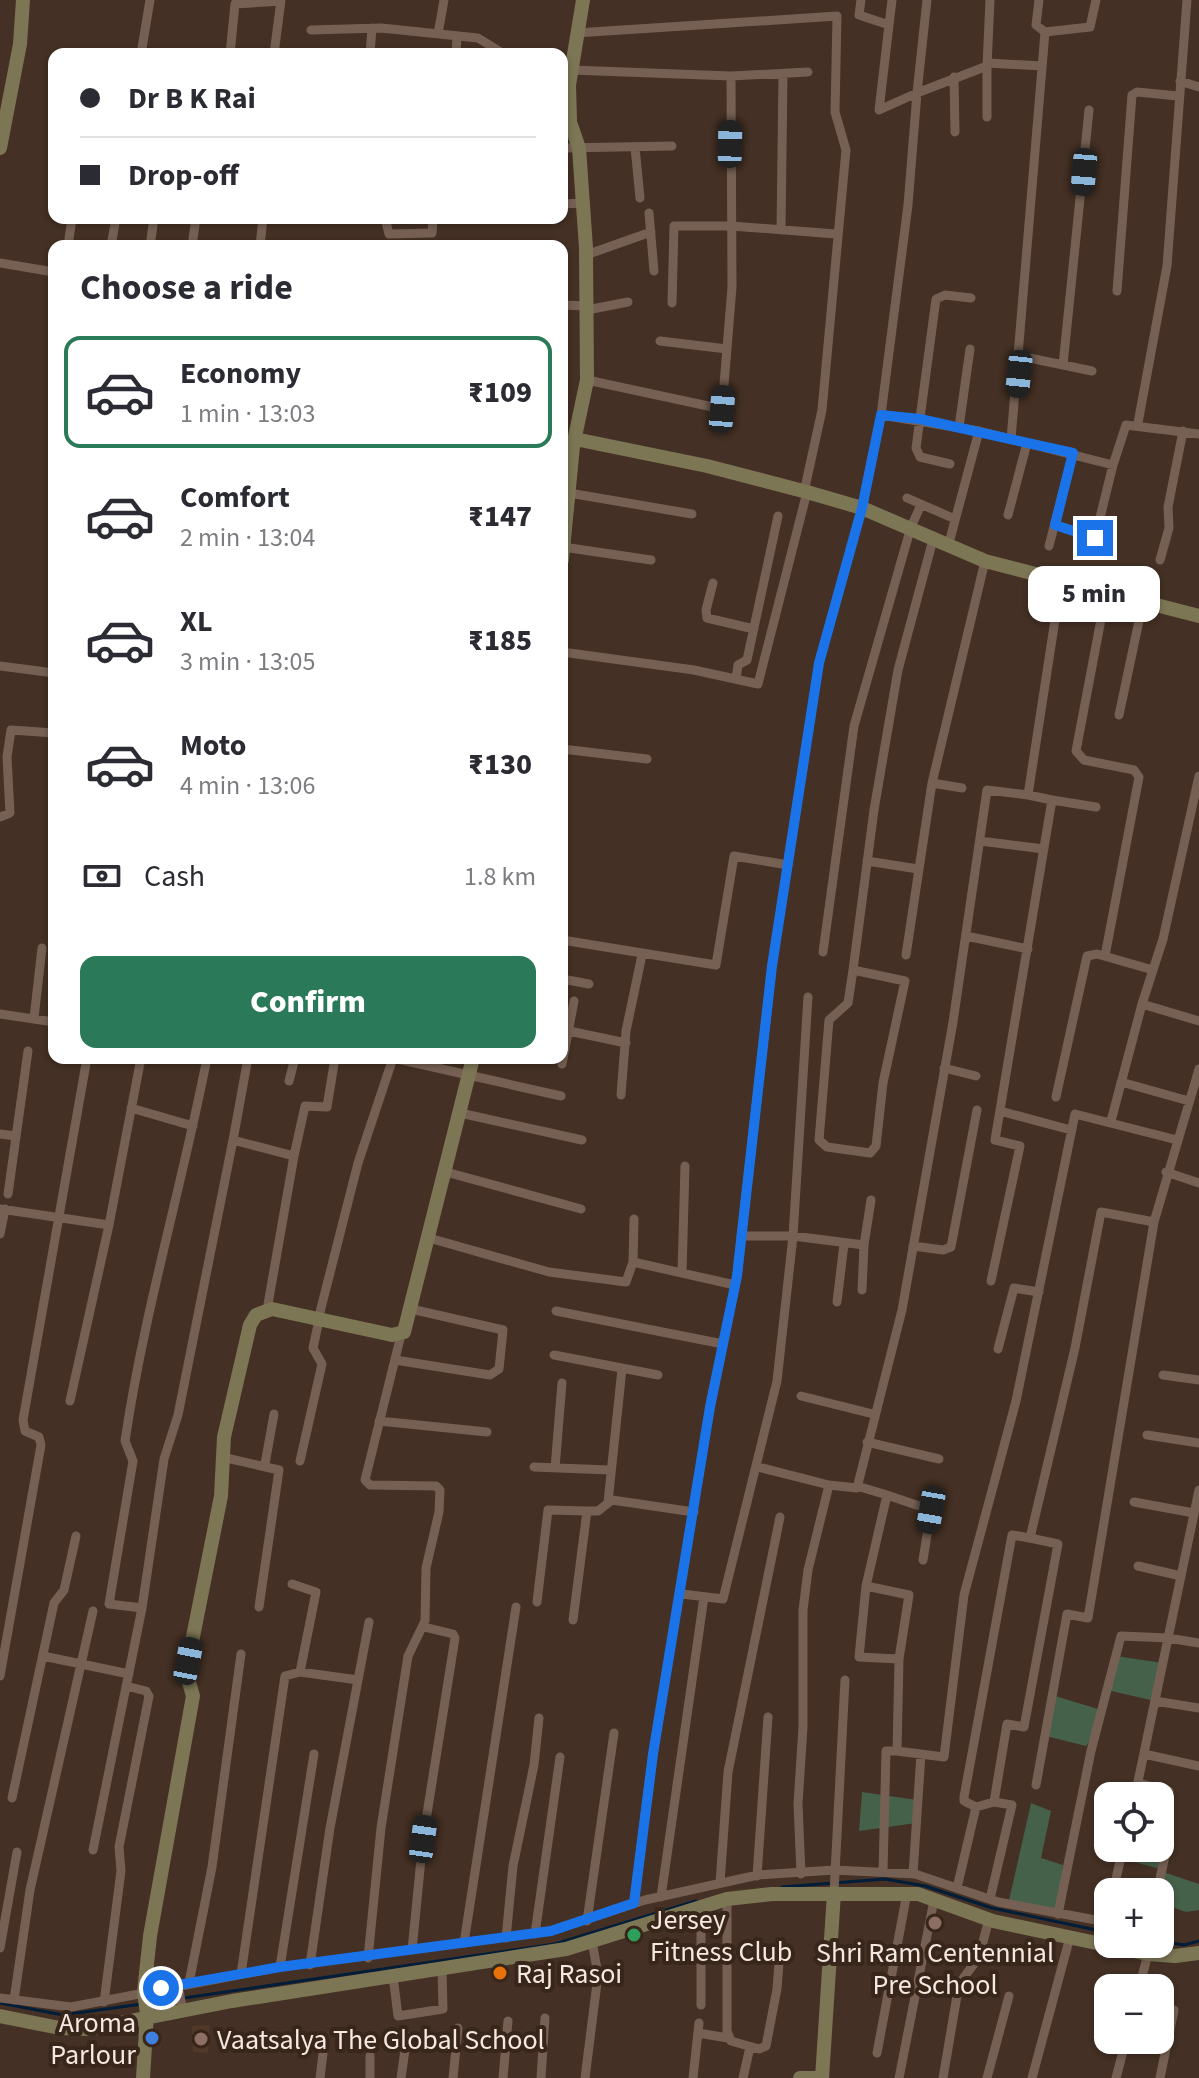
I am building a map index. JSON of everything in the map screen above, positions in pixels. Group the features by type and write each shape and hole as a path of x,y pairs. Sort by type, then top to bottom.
{"street":[{"path":"0,148 23,0"},
{"path":"142,48 150,0"},
{"path":"438,34 444,0"},
{"path":"568,503 570,443 587,380 583,203 579,148 570,122 568,64 583,0"},
{"path":"861,0 859,15 889,25"},
{"path":"892,0 879,110 987,64 1042,66"},
{"path":"634,1903 653,1754 735,1285 772,966 819,663 862,508 881,415 908,205 927,0"},
{"path":"987,117 990,0"},
{"path":"1039,0 1036,25 1045,32 1090,27 1096,0"},
{"path":"1138,423 1167,266 1187,0"},
{"path":"231,48 236,2 281,1 275,48"},
{"path":"568,653 694,670 758,684 806,492 822,410 846,150 835,112 837,16 576,33"},
{"path":"370,48 372,28"},
{"path":"311,30 372,28 438,34 478,38 494,48"},
{"path":"1011,439 1045,32"},
{"path":"456,48 457,36"},
{"path":"568,64 731,76 808,72"},
{"path":"781,230 783,74"},
{"path":"587,380 722,409 732,287 731,76"},
{"path":"954,77 955,132"},
{"path":"1117,291 1132,95 1199,87"},
{"path":"1063,365 1089,110"},
{"path":"568,148 672,146"},
{"path":"635,147 640,198"},
{"path":"568,204 583,203"},
{"path":"649,213 654,271"},
{"path":"386,224 389,234 411,240 432,233 433,224"},
{"path":"672,303 674,226 731,226 836,234"},
{"path":"586,255 651,232"},
{"path":"0,263 48,271"},
{"path":"950,464 917,456 920,419 936,299 945,295 971,298"},
{"path":"568,306 586,308 628,302"},
{"path":"660,341 727,349"},
{"path":"959,427 970,349"},
{"path":"1020,356 1092,371"},
{"path":"881,415 979,431 1113,465"},
{"path":"1055,525 1095,538 1124,427 1138,423 1199,434"},
{"path":"949,543 979,431"},
{"path":"1160,560 1169,528 1168,507 1183,431"},
{"path":"570,443 707,466 806,492 862,508 934,536 985,561 1199,616"},
{"path":"1008,515 1027,443"},
{"path":"1049,546 1073,453"},
{"path":"569,493 692,514"},
{"path":"907,498 955,519"},
{"path":"823,952 854,726 911,527 921,505"},
{"path":"736,679 738,665 747,660 778,516"},
{"path":"853,970 905,981 883,1083 875,1149 870,1153 827,1147 819,1140 829,1020 846,1007 898,670 934,536"},
{"path":"568,553 651,560"},
{"path":"906,955 932,783 985,561"},
{"path":"1028,795 1061,581"},
{"path":"713,583 707,618 754,629"},
{"path":"1105,956 1139,777 1134,770 1084,760 1076,751 1106,593"},
{"path":"1119,715 1143,602"},
{"path":"0,666 48,672"},
{"path":"0,817 10,813 7,757 11,730 48,733"},
{"path":"568,750 647,759"},
{"path":"1111,1121 1153,970 1199,776"},
{"path":"932,783 962,788"},
{"path":"857,1486 902,1310 966,936 987,790 1096,807"},
{"path":"991,1281 1020,1146 995,1140 1052,800"},
{"path":"980,841 1044,849"},
{"path":"568,941 716,965 734,856 788,865"},
{"path":"867,861 918,869"},
{"path":"966,936 1028,949"},
{"path":"34,1018 42,948"},
{"path":"1056,1097 1085,959 1094,954 1153,970"},
{"path":"621,1095 626,1043 642,955"},
{"path":"568,980 589,984"},
{"path":"682,1594 723,1599 777,1381 793,1236 808,997"},
{"path":"568,1036 574,1001"},
{"path":"1142,1004 1199,1021"},
{"path":"0,1014 48,1021"},
{"path":"569,1031 626,1043"},
{"path":"8,1194 28,1051"},
{"path":"0,1676 41,1445 39,1437 25,1431 23,1420 86,1064"},
{"path":"70,1401 109,1225 140,1064"},
{"path":"142,1608 109,1604 133,1461 125,1441 161,1260 206,1064"},
{"path":"93,1850 142,1608 164,1459 178,1415 247,1064"},
{"path":"289,1081 293,1064"},
{"path":"267,1310 305,1106 327,1107 334,1064"},
{"path":"300,1461 322,1364 313,1348 318,1320 358,1163 391,1064"},
{"path":"368,1958 381,1828 408,1656 424,1627 426,1568 437,1526 440,1490 436,1486 365,1483 471,1066 561,1096"},
{"path":"944,1068 976,1076"},
{"path":"1036,1785 1067,1614 1088,1618 1154,1222 1166,1172 1199,1069"},
{"path":"1121,1082 1189,1101"},
{"path":"131,1108 193,1126"},
{"path":"913,1246 943,1250 951,1247 977,1110"},
{"path":"1000,1111 1071,1130"},
{"path":"460,1113 582,1140"},
{"path":"883,1872 886,1751 944,1757 964,1595 1016,1401 1075,1114 1177,1140"},
{"path":"0,1134 16,1136"},
{"path":"233,1140 294,1156"},
{"path":"682,1273 685,1166"},
{"path":"446,1172 581,1209"},
{"path":"1166,1172 1199,1183"},
{"path":"862,1290 864,1245 871,1200"},
{"path":"0,1234 2,1209 109,1225"},
{"path":"1030,1538 1075,1348 1101,1212 1154,1222"},
{"path":"429,1238 549,1272 623,1282 629,1280 633,1262 634,1219"},
{"path":"741,1236 793,1236 864,1245"},
{"path":"837,1302 844,1244"},
{"path":"633,1262 735,1285"},
{"path":"998,1349 1014,1288 1039,1292"},
{"path":"395,1360 490,1375 499,1369 503,1330 411,1309"},
{"path":"143,2078 147,2017 144,1995 153,1921 193,1696 186,1672 221,1496 222,1457 250,1325 256,1315 267,1310 401,1335"},
{"path":"556,1311 723,1344"},
{"path":"554,1355 658,1375"},
{"path":"537,1602 548,1510 601,1510 608,1502 622,1369"},
{"path":"1163,1375 1199,1380"},
{"path":"555,1468 562,1383"},
{"path":"801,1396 873,1414"},
{"path":"265,1464 274,1414"},
{"path":"379,1421 487,1432"},
{"path":"1147,1435 1199,1443"},
{"path":"867,1442 939,1459"},
{"path":"222,1457 265,1464 280,1471 259,1607"},
{"path":"534,1467 609,1470"},
{"path":"758,1467 829,1485 857,1486 931,1510 923,1560"},
{"path":"801,1874 798,1804 804,1714 803,1610 808,1570 829,1485"},
{"path":"1138,1782 1199,1490"},
{"path":"887,1495 866,1586 859,1657 899,1659"},
{"path":"608,1502 651,1504 694,1512"},
{"path":"1134,1502 1194,1513"},
{"path":"573,1620 587,1511"},
{"path":"720,1883 728,1772 780,1517"},
{"path":"976,1807 964,1798 1012,1535 1058,1544 1024,1727 1007,1724 994,1802"},
{"path":"12,1798 54,1603 64,1590 76,1536"},
{"path":"1138,1566 1181,1576"},
{"path":"292,1584 316,1592 300,1672"},
{"path":"866,1586 909,1595 899,1659 897,1751"},
{"path":"661,1897 704,1597"},
{"path":"464,1943 516,1607"},
{"path":"14,2000 30,1890 93,1611"},
{"path":"310,1965 330,1828 369,1622"},
{"path":"412,1950 423,1839 455,1638 453,1634 424,1627"},
{"path":"1058,1914 1091,1751 1121,1636 1199,1643"},
{"path":"182,2009 182,1986 212,1867 241,1654"},
{"path":"43,1656 129,1674"},
{"path":"241,1974 284,1680 288,1673 300,1672 358,1680"},
{"path":"800,2078 807,2075 823,2078 845,1680"},
{"path":"104,2002 121,1869 119,1847 149,1696 144,1690 126,1686"},
{"path":"1155,1701 1199,1708"},
{"path":"757,1876 768,1717"},
{"path":"506,1938 513,1866 534,1765 539,1718"},
{"path":"587,1921 614,1733"},
{"path":"280,1967 314,1754"},
{"path":"913,1874 921,1754"},
{"path":"1144,1754 1199,1766"},
{"path":"535,1934 560,1757"},
{"path":"976,1807 994,1802 1012,1805 990,1899"},
{"path":"957,1888 976,1807"},
{"path":"0,1948 17,1852"},
{"path":"0,1998 71,2007 280,1967 535,1934 587,1921 634,1903 757,1876 834,1872 913,1874 990,1899 1094,1926"},
{"path":"0,2016 60,2028 89,2029 182,2009 566,1949 727,1899 834,1890 907,1893 989,1919 1070,1937 1094,1930"},
{"path":"877,2053 907,1893"},
{"path":"727,1899 728,2038"},
{"path":"899,2078 934,1900"},
{"path":"701,1907 701,2005"},
{"path":"943,2078 959,1984 979,1957 989,1919"},
{"path":"1032,2078 1070,1937"},
{"path":"585,2078 598,1975 592,1941"},
{"path":"693,2078 699,2028 763,2049 768,2041 780,1950"},
{"path":"1174,1956 1199,1953"},
{"path":"393,1976 398,2016 437,2012 443,2008 442,1969"},
{"path":"987,2078 1009,1996"},
{"path":"541,2078 545,2018"},
{"path":"503,2078 508,2021"},
{"path":"453,2078 458,2028"},
{"path":"401,2078 407,2036"},
{"path":"320,2078 324,2045"},
{"path":"743,2078 750,2047"},
{"path":"1116,2078 1122,2054"},
{"path":"1160,2078 1165,2054"},
{"path":"370,2056 370,2078"}],"shaded area":[{"name":"Vaatsalya The Global School","path":"210,2025 208,2053 193,2052 192,2026"}],"green space":[{"path":"1116,1656 1163,1663 1155,1701 1107,1690"},
{"path":"1055,1696 1098,1709 1094,1735 1086,1746 1046,1736"},
{"path":"862,1792 917,1800 916,1823 859,1831"},
{"path":"1031,1803 1051,1811 1041,1858 1063,1865 1056,1911 1008,1905"},
{"path":"1134,1862 1163,1862 1161,1869"},
{"path":"1163,1872 1199,1884 1199,1910 1186,1912 1174,1908 1174,1878 1162,1878"}],"waterway":[{"path":"782,1887 885,1879 925,1886 992,1908 1094,1930"},
{"path":"150,2003 555,1944 696,1901"},
{"path":"1174,1943 1184,1945 1199,1941"},
{"path":"0,2003 63,2015 142,2004"}],"place":[{"name":"Shri Ram Centennial Pre School","path":"935,1923"},
{"name":"Jersey Fitness Club","path":"634,1935"},
{"name":"Raj Rasoi","path":"500,1973"},
{"name":"Aroma Parlour","path":"152,2038"},
{"name":"Vaatsalya The Global School","path":"201,2039"}],"route":[{"path":"161,1988 280,1967 368,1958 551,1931 634,1903 653,1754 682,1594 710,1407 737,1276 772,966 819,663 862,508 881,415 920,419 1073,453 1055,525 1095,538"}]}
